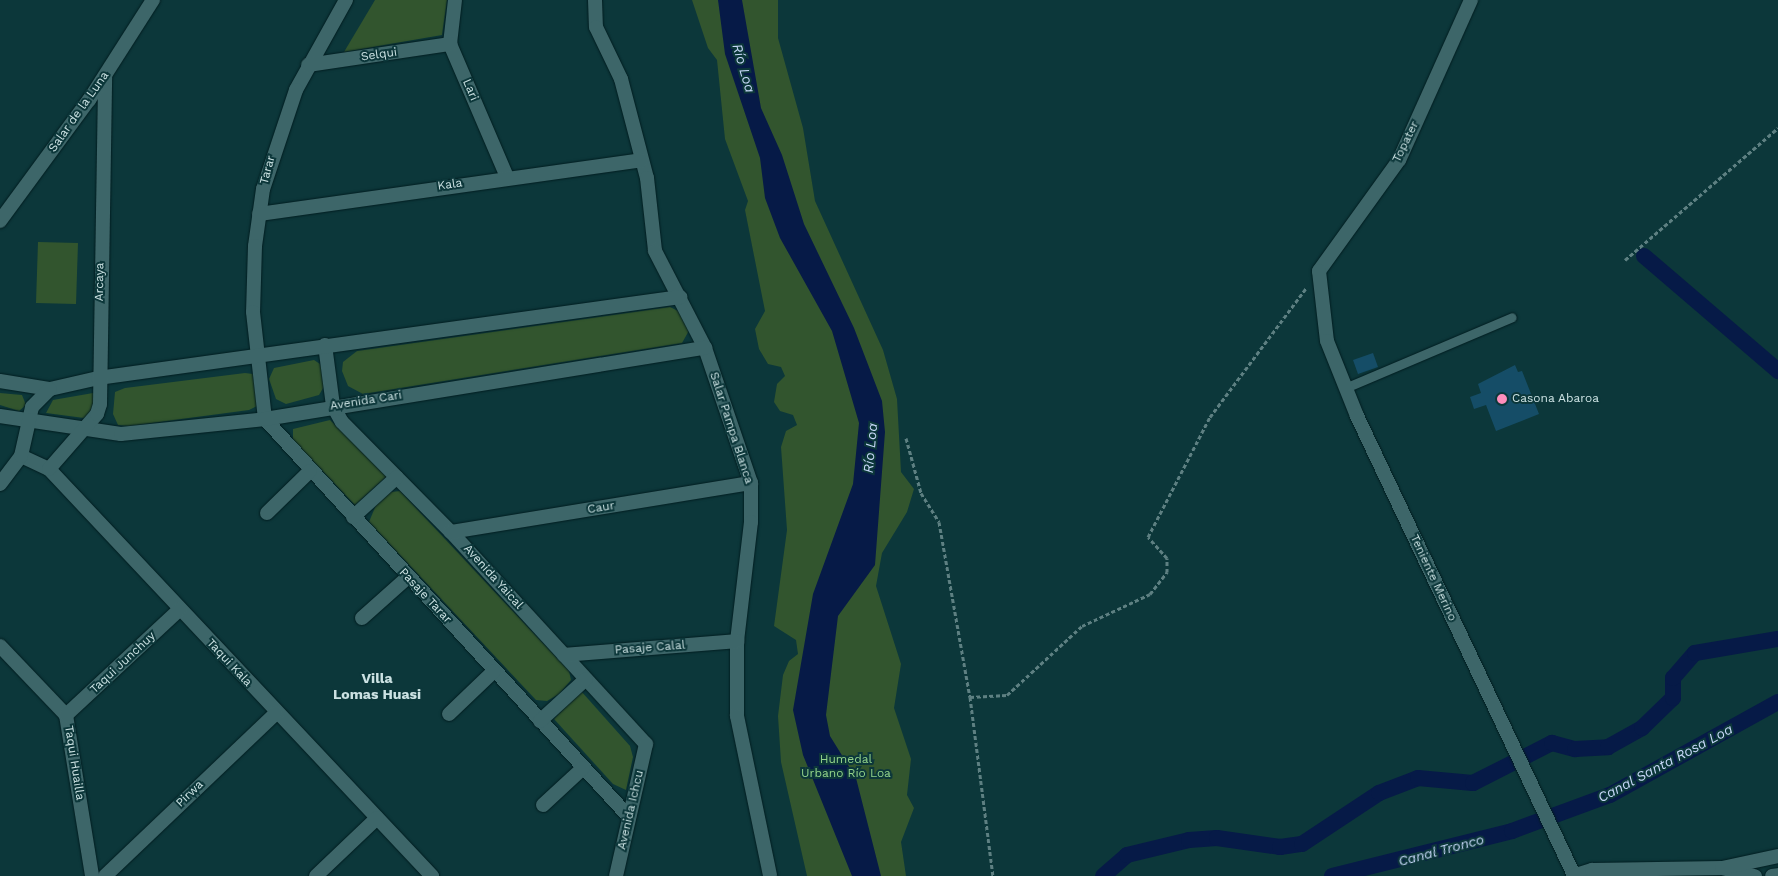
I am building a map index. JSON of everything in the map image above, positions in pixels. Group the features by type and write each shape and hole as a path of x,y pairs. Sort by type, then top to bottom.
{"street":[{"name":"Salar de la Luna","path":"0,221 104,77 153,0"},
{"name":"Tarar","path":"257,357 253,279 259,214 277,141 308,65 346,0"},
{"name":"Lari","path":"455,0 450,44 507,177"},
{"name":"Salar Pampa Blanca","path":"595,0 596,27 621,78 641,160 655,251 705,348 751,483 751,522 737,641 737,716 770,876"},
{"name":"Topater","path":"1318,271 1399,160 1472,0"},
{"name":"Selqui","path":"308,65 450,44"},
{"name":"Arcaya","path":"49,469 83,430 100,404 98,378 104,77"},
{"name":"Kala","path":"259,214 507,177 641,160"},
{"name":"Teniente Merino","path":"1318,271 1327,341 1345,388 1573,874"},
{"path":"0,381 50,389 98,378 680,297"},
{"name":"Avenida Yaical","path":"325,346 333,406 342,422 452,532 646,744"},
{"name":"Avenida Cari","path":"0,416 26,423 121,434 264,419 333,406 705,348"},
{"path":"257,357 264,419"},
{"path":"0,484 21,456 26,423 32,407 50,389"},
{"name":"Pasaje Tarar","path":"264,419 629,817"},
{"name":"Taqui Kala","path":"21,456 49,469 179,610 432,876"},
{"path":"267,513 310,471"},
{"path":"353,517 397,477"},
{"name":"Caur","path":"452,532 751,483"},
{"path":"362,618 408,577"},
{"name":"Taqui Junchuy","path":"66,714 179,610"},
{"name":"Pasaje Calal","path":"564,655 737,641"},
{"name":"Taqui Huailla","path":"0,646 66,714 92,876"},
{"path":"449,714 494,671"},
{"path":"540,721 586,679"},
{"name":"Pirwa","path":"105,876 276,713"},
{"name":"Avenida Ichcu","path":"616,876 646,744"},
{"path":"543,805 583,768"},
{"path":"316,876 377,818"},
{"path":"1573,874 1722,868 1778,856"},
{"path":"1722,868 1755,876"},
{"path":"1772,876 1778,875"}],"lane":[{"path":"1345,388 1512,317"}],"path":[{"path":"1625,260 1778,128"},
{"path":"970,697 1007,695 1082,626 1150,594 1167,572 1167,558 1148,537 1210,417 1318,271"},
{"path":"906,438 921,493 939,522 970,697 993,876"}],"green space":[{"path":"375,0 447,0 442,35 344,52"},
{"name":"Humedal Urbano Río Loa","path":"692,0 778,0 778,38 803,128 815,201 883,350 897,399 901,472 914,489 907,512 882,553 876,586 901,664 894,708 911,759 907,795 914,808 901,842 906,876 807,876 781,762 778,716 783,675 789,661 798,654 796,640 774,626 787,530 781,447 786,431 797,425 793,415 780,411 774,402 777,384 785,376 781,367 768,364 759,349 755,329 765,311 745,210 748,201 725,139 717,60 708,48"},
{"path":"38,242 78,243 76,304 36,303"},
{"path":"670,307 682,313 691,327 682,343 363,394 348,386 342,371 343,362 357,351"},
{"path":"314,360 320,364 326,383 319,395 286,404 276,399 269,379 274,368"},
{"path":"245,373 253,374 257,406 249,410 129,426 118,425 113,414 115,392 125,388"},
{"path":"0,393 22,395 26,405 19,411 0,405"},
{"path":"93,393 97,395 91,412 84,418 46,413 53,400"},
{"path":"330,420 387,476 355,505 293,440 293,429"},
{"path":"400,491 569,671 571,680 559,694 547,701 536,700 369,522 376,505 391,492"},
{"path":"581,691 630,746 633,757 626,790 613,784 554,719"}],"water":[{"name":"Río Loa","path":"718,0 742,0 761,108 782,155 804,224 854,328 882,401 885,432 875,565 838,616 826,715 830,736 856,778 881,876 852,876 803,755 793,710 813,594 853,484 859,423 832,331 780,238 765,198 760,158 725,54"}],"building":[{"path":"1373,353 1378,367 1358,374 1353,360"},
{"name":"Casona Abaroa","path":"1515,365 1518,372 1522,371 1539,414 1496,431 1486,405 1474,409 1470,397 1481,393 1478,384"}],"waterway":[{"path":"1644,256 1778,371"},
{"path":"1103,876 1127,855 1189,840 1217,838 1280,847 1302,844 1379,793 1418,778 1473,783 1552,743 1575,749 1608,747 1642,728 1673,698 1673,678 1695,653 1778,639"},
{"name":"Canal Santa Rosa Loa","path":"1332,876 1512,831 1610,795 1778,702"}],"place":[{"name":"Casona Abaroa","path":"1502,399"}],"district":[{"name":"Villa Lomas Huasi","path":"377,686"}],"water label":[{"name":"Canal Tronco","path":"1441,850"}]}
